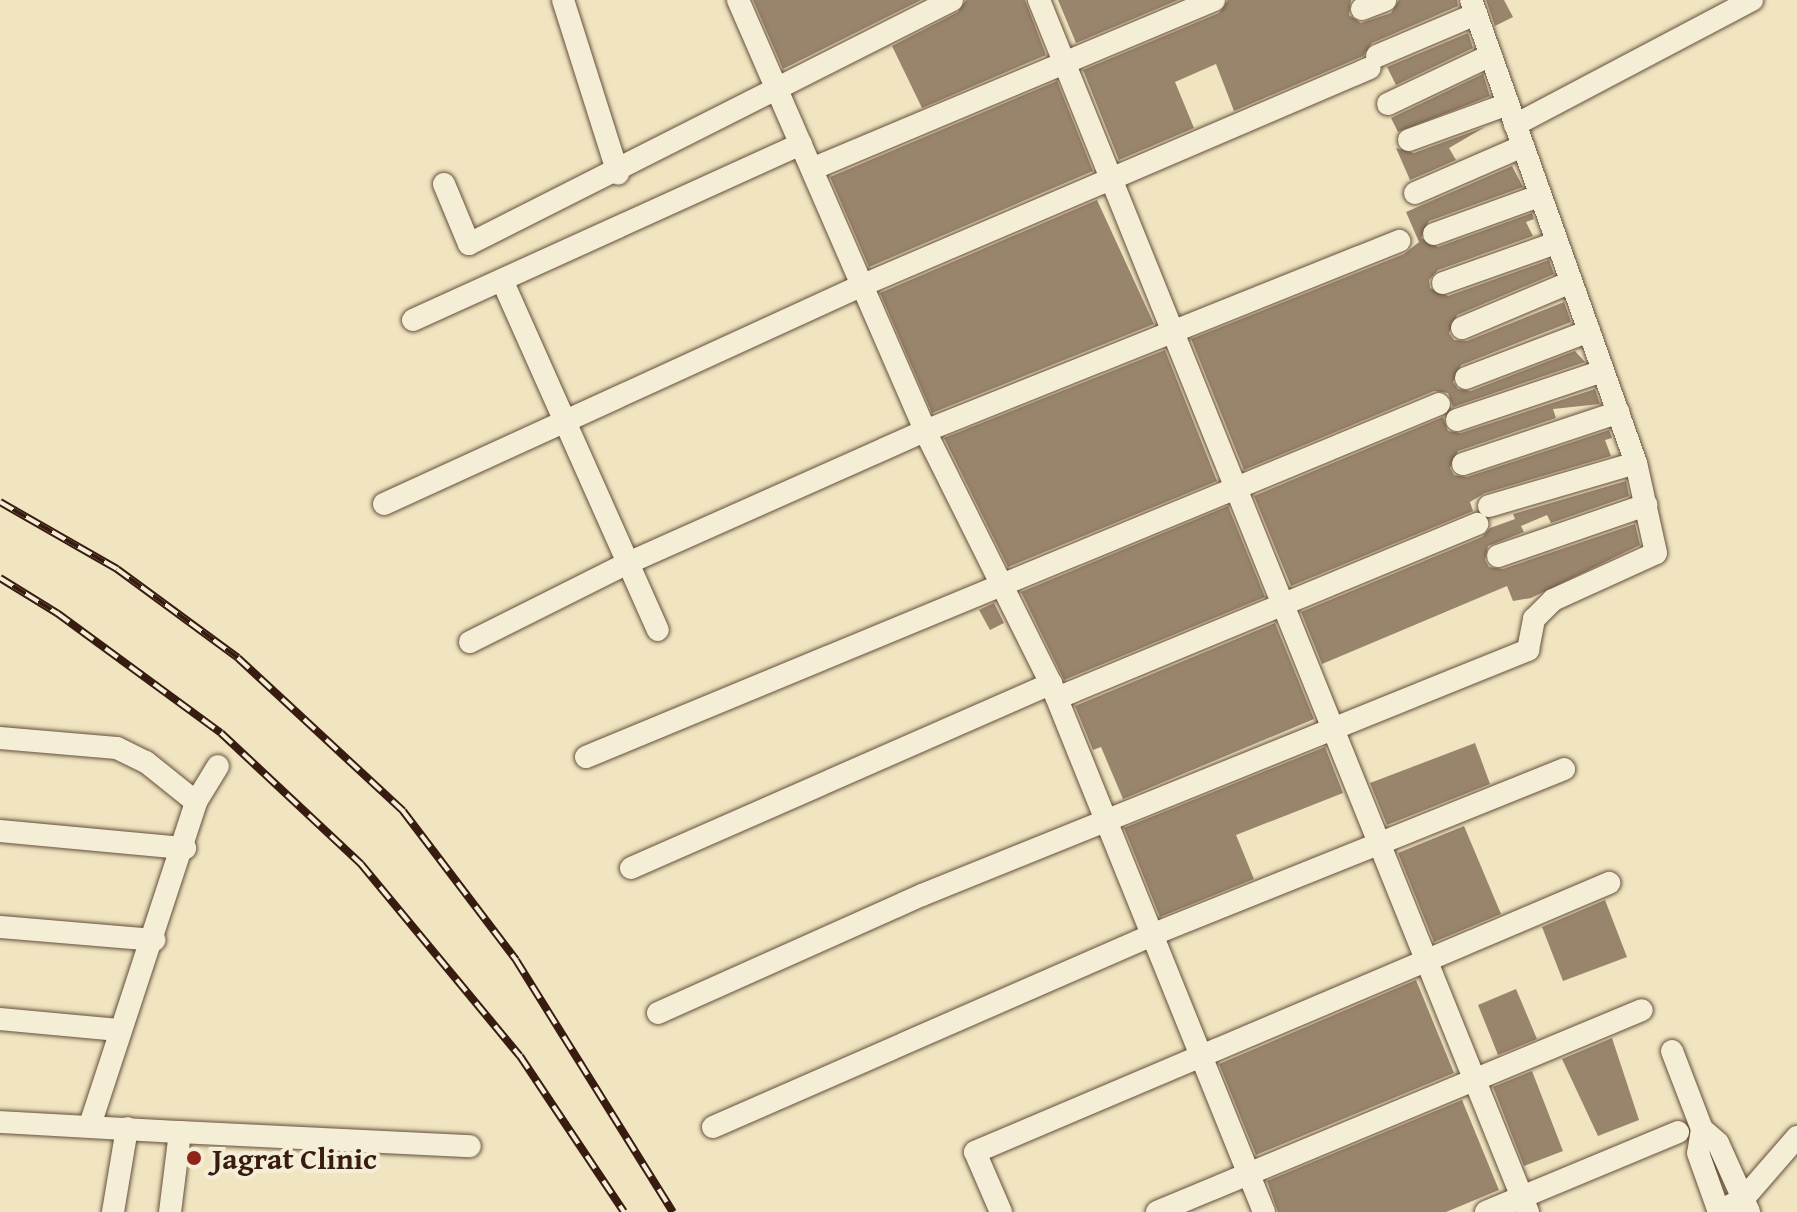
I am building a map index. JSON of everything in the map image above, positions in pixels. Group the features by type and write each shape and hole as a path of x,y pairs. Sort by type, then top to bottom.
{"street":[{"path":"563,0 618,173"},
{"path":"738,0 925,431 1003,582 1054,691 1264,1212"},
{"path":"444,184 469,244 618,173 952,0"},
{"path":"1039,0 1381,841 1425,961 1525,1205"},
{"path":"812,169 1214,0"},
{"path":"1362,9 1385,0"},
{"path":"1409,140 1511,114 1752,0"},
{"path":"384,504 863,285 1373,62 1473,7 1619,412 1636,463 1656,553 1553,600 1534,619 1528,650 1107,818 658,1013"},
{"path":"1388,104 1491,55"},
{"path":"413,320 801,144"},
{"path":"1415,193 1521,147"},
{"path":"1434,234 1539,196"},
{"path":"470,642 628,563 925,431 1172,329 1399,241"},
{"path":"1443,283 1556,243"},
{"path":"502,280 658,630"},
{"path":"1462,328 1571,282"},
{"path":"1466,378 1589,331"},
{"path":"1457,420 1603,371"},
{"path":"586,757 1439,404"},
{"path":"1463,464 1619,412"},
{"path":"631,868 1054,691 1284,604 1483,515 1636,463"},
{"path":"1498,556 1646,505"},
{"path":"0,738 117,748 146,762 196,802"},
{"path":"90,1125 118,1030 154,940 185,848 196,802 218,766"},
{"path":"713,1127 1154,934 1564,769"},
{"path":"0,831 185,848"},
{"path":"1001,1212 975,1152 1609,883"},
{"path":"0,927 154,940"},
{"path":"1157,1212 1642,1010"},
{"path":"0,1019 118,1030"},
{"path":"1672,1051 1702,1129 1718,1143 1747,1205"},
{"path":"5,1117 180,1132 470,1146"},
{"path":"113,1212 127,1128"},
{"path":"1702,1129 1698,1153 1718,1212 1747,1205 1797,1137"},
{"path":"170,1212 180,1132"},
{"path":"1486,1212 1525,1205 1678,1132"}],"building":[{"path":"753,0 921,0 783,69"},
{"path":"966,0 1025,0 1046,55 922,108 892,46 958,12"},
{"path":"1058,0 1178,0 1076,43"},
{"path":"1228,0 1351,0 1349,15 1361,23 1391,13 1399,0 1457,0 1458,6 1372,43 1363,56 1234,111 1216,64 1175,82 1194,128 1119,160 1083,70 1219,13"},
{"path":"1486,0 1504,0 1513,17 1495,26"},
{"path":"1468,33 1473,48 1396,85 1387,67"},
{"path":"1483,74 1490,96 1398,132 1391,118"},
{"path":"1057,81 1093,171 869,267 830,177"},
{"path":"1485,127 1449,148 1456,160 1410,180 1396,148 1414,153"},
{"path":"1512,166 1523,187 1429,221 1421,238 1438,247 1532,213 1534,219 1526,222 1533,236 1438,270 1429,280 1430,288 1448,296 1549,260 1554,274 1457,315 1449,333 1454,340 1467,341 1564,302 1571,322 1461,365 1453,382 1458,389 1471,391 1575,351 1585,362 1453,407 1448,393 1434,391 1244,470 1191,339 1404,254 1419,242 1406,212"},
{"path":"1097,200 1154,324 932,413 880,293"},
{"path":"1165,350 1217,481 1008,567 944,438"},
{"path":"1595,389 1600,404 1553,409 1556,418 1458,451 1450,468 1454,475 1467,477 1609,430 1612,438 1605,440 1611,456 1485,493 1470,502 1473,511 1291,586 1254,496 1443,417 1448,431 1461,433"},
{"path":"1626,481 1629,496 1551,523 1547,515 1521,526 1524,532 1488,546 1485,560 1489,567 1503,569 1635,524 1640,545 1531,598 1513,601 1507,586 1322,664 1301,612 1482,537 1490,528 1515,519 1513,514"},
{"path":"1228,506 1265,597 1064,680 1021,592"},
{"path":"994,603 1004,623 990,630 979,610"},
{"path":"1275,623 1314,719 1123,799 1101,747 1093,750 1075,706"},
{"path":"1475,743 1490,784 1387,825 1370,783"},
{"path":"1325,747 1343,793 1236,835 1254,879 1160,917 1124,828"},
{"path":"1464,826 1501,914 1434,942 1398,853"},
{"path":"1605,900 1627,957 1563,981 1542,927"},
{"path":"1416,980 1454,1073 1256,1155 1219,1064"},
{"path":"1516,989 1537,1039 1498,1055 1478,1005"},
{"path":"1612,1038 1639,1120 1598,1136 1562,1059"},
{"path":"1532,1071 1563,1151 1524,1166 1493,1087"},
{"path":"1462,1100 1499,1190 1446,1212 1278,1212 1267,1181"}],"railway":[{"path":"0,502 117,569 238,658 403,811 516,960 673,1212"},
{"path":"0,578 57,613 221,733 361,864 520,1056 624,1212"}],"place":[{"name":"Jagrat Clinic","path":"194,1158"}]}
